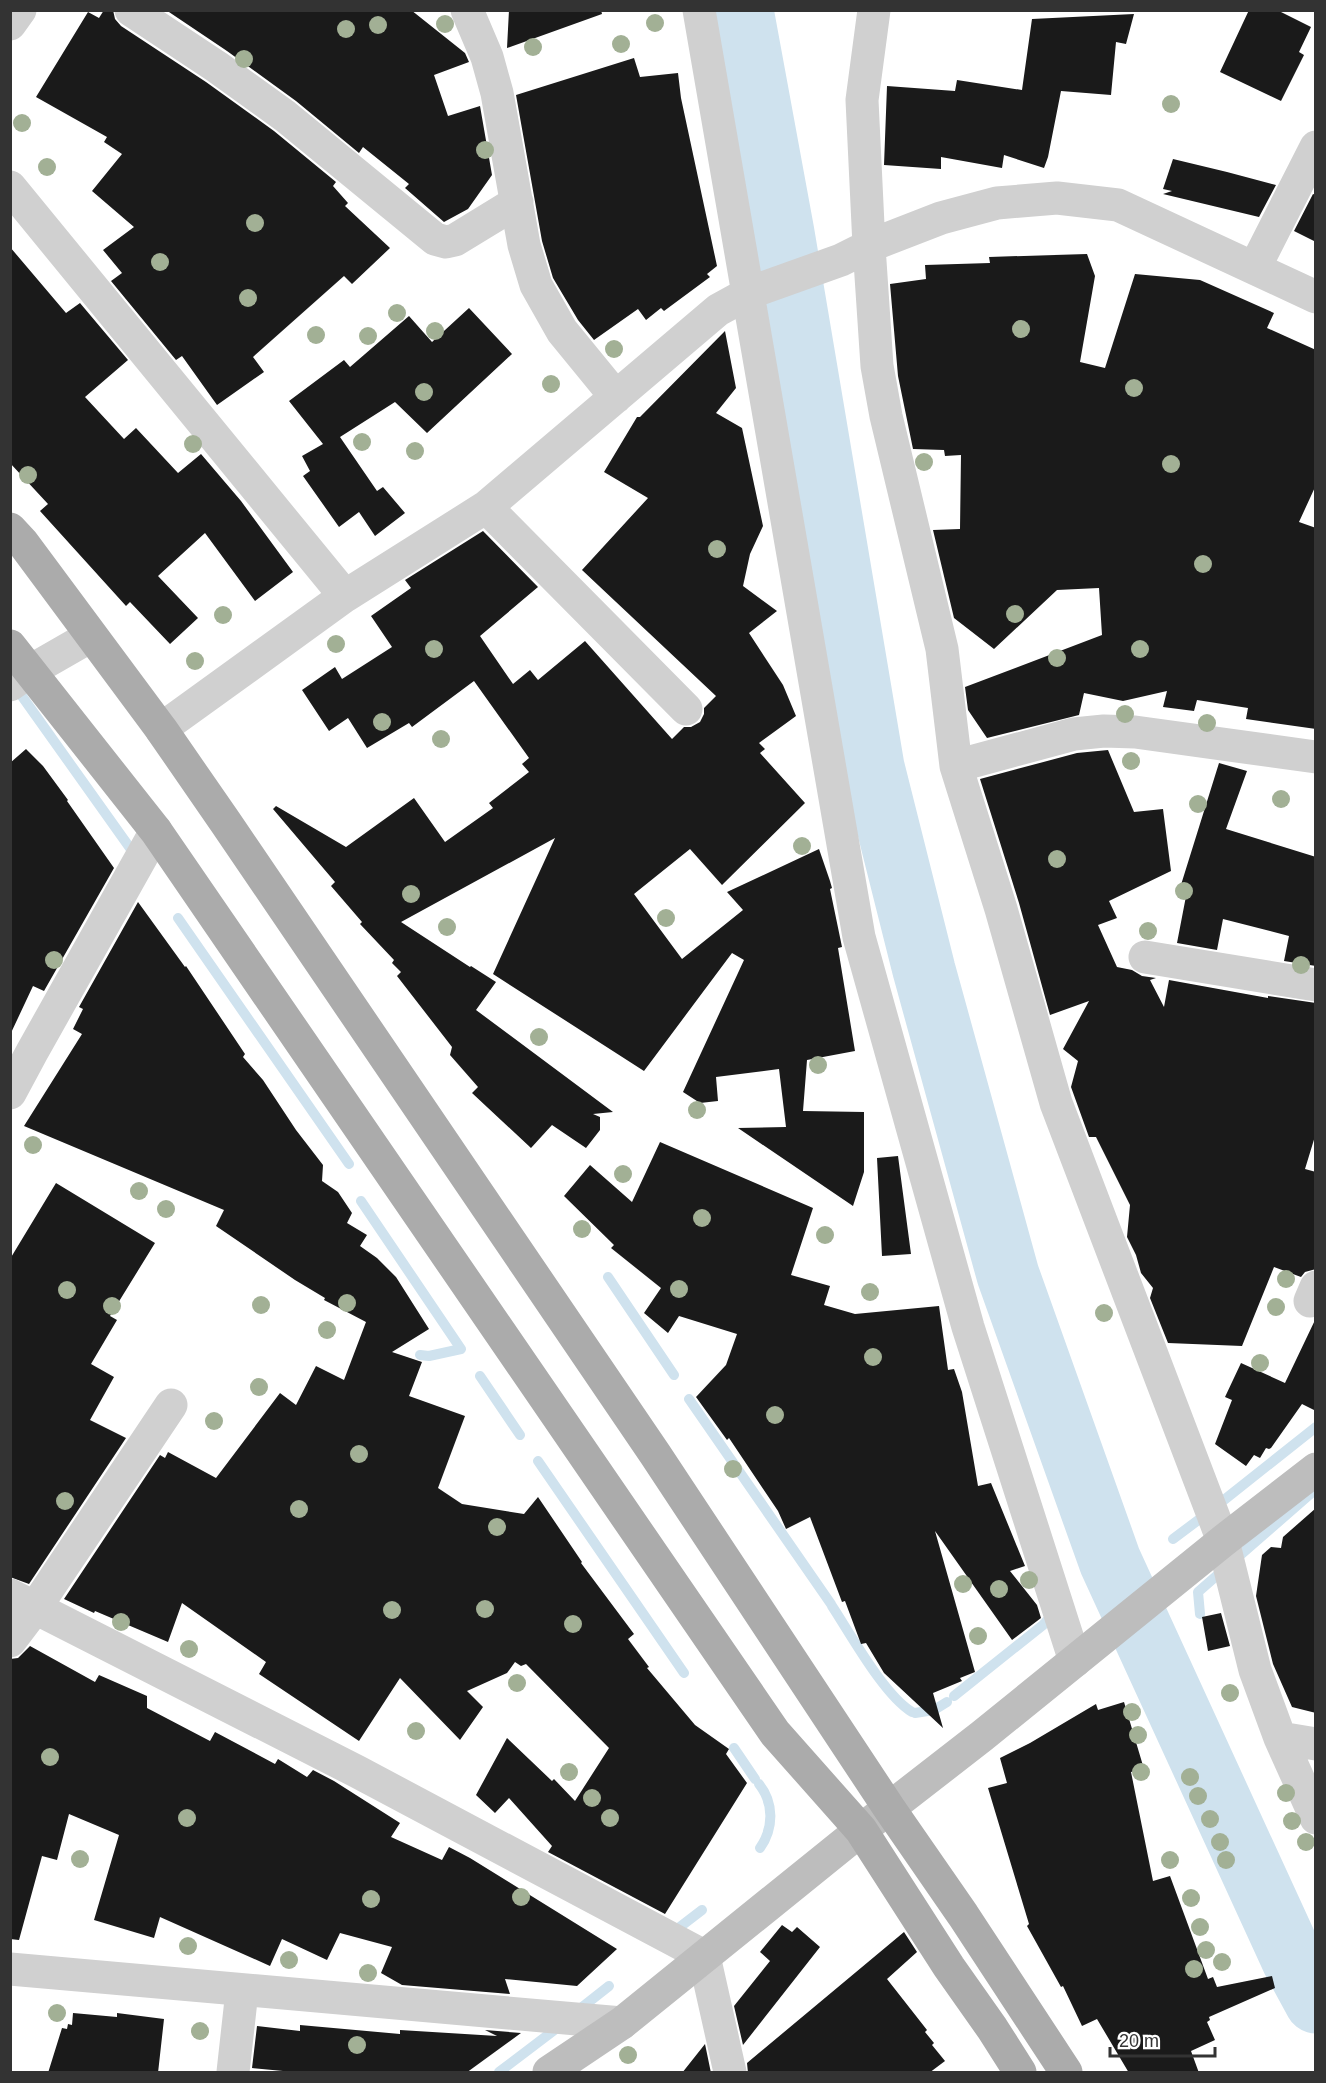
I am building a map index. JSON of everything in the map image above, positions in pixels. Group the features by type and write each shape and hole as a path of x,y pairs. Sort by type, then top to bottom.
{"main road":[{"path":"10,529 23,543 161,729 655,1454 1066,2073"},
{"path":"17,668 156,831 775,1733 861,1830 1020,2073"},
{"path":"549,2073 622,2023 1316,1469"}],"street":[{"path":"10,24 20,10"},
{"path":"131,10 217,67 285,116 435,238 446,242 455,240 517,202"},
{"path":"467,10 487,57 497,93 524,245 536,285 562,331 616,397"},
{"path":"699,10 762,288 859,937 968,1327 1075,1660"},
{"path":"874,10 862,100 855,253 886,416 942,649 956,766 1001,909 1056,1103 1223,1541 1255,1670 1280,1738 1316,1818"},
{"path":"1254,267 1316,147"},
{"path":"10,187 345,596"},
{"path":"161,729 345,596 486,507 718,310 762,288 941,218 997,203 1057,198 1119,205 1316,297"},
{"path":"486,507 686,709"},
{"path":"17,668 91,636"},
{"path":"956,766 1074,734 1104,731 1135,732 1316,757"},
{"path":"10,1093 21,1047 156,831"},
{"path":"1145,957 1316,985"},
{"path":"10,1641 23,1601 171,1405"},
{"path":"23,1601 358,1772 704,1956 730,2073"},
{"path":"1280,1738 1316,1744"},
{"path":"10,1969 622,2023"},
{"path":"233,2073 242,1991"}],"building":[{"path":"104,10 113,10 115,19 121,26 206,82 274,131 336,182 333,186 348,203 345,206 390,248 352,284 344,276 253,357 264,372 217,405 182,356 176,360 111,281 122,273 103,250 134,227 92,191 122,154 104,142 107,137 36,97 88,12 99,18"},
{"path":"166,10 411,10 465,53 469,62 434,75 448,116 480,106 492,175 468,209 444,222 405,188 409,184 363,147 359,153 296,101"},
{"path":"509,10 601,10 602,14 507,48"},
{"path":"1249,10 1277,10 1311,27 1299,52 1304,55 1281,101 1220,72"},
{"path":"1134,14 1126,44 1116,42 1111,95 1061,91 1044,168 1004,155 1002,168 941,157 941,169 884,165 887,86 955,91 957,80 1022,90 1032,19"},
{"path":"634,58 640,77 678,73 681,98 717,266 707,274 710,277 664,311 661,308 646,320 638,309 594,340 578,320 553,278 542,241 516,95"},
{"path":"1173,159 1276,185 1259,217 1163,194 1172,191 1163,189"},
{"path":"1313,194 1316,195 1316,242 1294,231"},
{"path":"10,247 66,313 80,303 128,360 85,397 124,439 136,428 178,473 201,454 241,501 293,572 255,601 205,533 158,576 198,618 170,644 130,602 126,606 40,511 48,504 10,463"},
{"path":"1087,254 1095,276 1080,362 1105,368 1135,274 1200,280 1274,313 1267,328 1316,350 1316,485 1299,522 1316,528 1316,729 1246,719 1248,708 1197,700 1194,711 1163,707 1167,691 1123,701 1084,693 1079,715 987,738 968,710 965,687 1102,635 1099,588 1057,590 994,649 954,618 933,530 960,529 961,455 945,456 944,450 913,449 898,376 890,284 926,279 925,265 990,263 989,257"},
{"path":"469,308 512,354 427,433 395,402 340,437 377,491 383,487 405,513 375,536 359,512 339,527 303,476 310,471 302,456 323,444 289,401 344,360 350,367 409,316 432,342"},
{"path":"725,331 736,388 716,413 742,428 763,526 750,554 743,586 777,611 749,633 783,685 796,716 759,743 765,749 760,753 805,803 722,885 690,849 634,894 682,959 743,910 727,892 819,849 832,888 830,889 842,947 838,948 855,1051 807,1060 803,1111 864,1112 864,1172 853,1206 738,1128 786,1127 779,1069 716,1077 718,1101 700,1103 683,1092 744,960 732,953 644,1071 493,974 555,838 401,922 496,982 476,1010 613,1112 593,1114 600,1117 600,1130 586,1148 552,1125 531,1148 472,1093 478,1087 450,1055 452,1047 397,976 401,972 392,963 394,960 360,924 362,922 331,886 335,882 273,809 276,806 346,847 414,798 445,842 493,808 489,803 529,772 522,764 529,758 474,681 412,727 409,723 367,748 348,718 329,731 302,690 335,667 342,679 392,647 371,616 411,588 405,580 483,531 538,587 480,636 513,684 530,670 538,680 585,641 672,739 684,727 691,727 700,722 704,708 716,696 582,570 648,498 604,472 637,417 640,417"},
{"path":"26,749 43,766 114,868 44,991 33,986 10,1035 10,763"},
{"path":"1108,750 1134,812 1163,809 1171,871 1109,901 1117,918 1098,925 1117,967 1132,970 1142,976 1156,978 1150,980 1164,1007 1169,980 1268,998 1268,996 1316,1003 1316,1133 1305,1169 1316,1172 1316,1269 1305,1272 1301,1277 1274,1267 1242,1346 1168,1343 1150,1298 1153,1288 1141,1273 1136,1255 1127,1237 1130,1205 1096,1137 1089,1137 1071,1087 1078,1061 1063,1049 1089,1001 1050,1015 1019,903 980,779 1077,753"},
{"path":"1219,763 1247,771 1226,829 1316,857 1316,966 1284,961 1289,936 1223,919 1217,950 1177,943 1187,891 1180,888"},
{"path":"138,902 186,966 245,1054 243,1057 263,1080 296,1130 323,1165 322,1181 338,1192 352,1213 347,1223 367,1235 360,1246 377,1258 396,1277 429,1329 392,1352 422,1362 409,1396 465,1416 438,1488 462,1504 524,1514 538,1497 581,1563 634,1634 628,1639 649,1667 647,1668 695,1725 729,1749 726,1754 747,1783 665,1914 548,1852 552,1846 509,1798 495,1813 476,1795 507,1738 552,1781 554,1779 575,1801 609,1748 526,1664 521,1666 515,1662 507,1673 467,1691 483,1707 460,1740 400,1678 359,1741 259,1674 266,1662 182,1603 168,1642 64,1599 160,1455 165,1458 168,1452 216,1478 280,1393 296,1405 316,1366 344,1380 366,1322 324,1300 325,1298 216,1226 224,1210 24,1126 82,1034 73,1029 83,1009 79,1007"},
{"path":"660,1142 813,1208 791,1275 830,1286 824,1305 855,1314 939,1306 948,1370 954,1369 962,1392 978,1486 991,1483 1025,1566 1010,1571 1037,1605 1041,1618 1012,1640 935,1531 975,1672 960,1678 962,1681 933,1693 943,1728 884,1673 866,1643 861,1644 845,1601 842,1602 810,1517 786,1529 778,1511 729,1438 727,1440 696,1397 726,1365 737,1334 679,1316 668,1333 644,1313 661,1288 611,1248 614,1245 564,1196 590,1165 632,1202"},
{"path":"898,1156 911,1254 882,1256 877,1158"},
{"path":"56,1183 155,1243 110,1316 117,1320 91,1364 114,1377 90,1420 126,1438 29,1584 10,1577 10,1259"},
{"path":"1316,1318 1316,1411 1302,1404 1271,1448 1266,1448 1260,1458 1254,1455 1246,1466 1215,1444 1232,1400 1225,1397 1241,1363 1285,1383"},
{"path":"1316,1508 1316,1713 1292,1707 1273,1664 1256,1596 1262,1555 1271,1547 1281,1548 1283,1537"},
{"path":"1221,1613 1230,1646 1208,1651 1202,1617"},
{"path":"30,1646 95,1682 99,1675 147,1696 147,1708 210,1741 215,1732 275,1764 278,1759 307,1777 313,1770 400,1823 391,1837 442,1860 449,1847 617,1949 577,1986 505,1979 510,1994 402,1985 381,1973 392,1947 340,1933 327,1960 282,1939 270,1966 160,1917 154,1938 94,1920 119,1835 69,1814 57,1860 42,1856 19,1940 10,1939 10,1659 18,1658"},
{"path":"1124,1702 1144,1769 1131,1772 1153,1881 1170,1876 1208,1979 1213,1977 1217,1987 1272,1976 1275,1988 1209,2017 1210,2020 1207,2022 1215,2040 1191,2051 1199,2073 1129,2073 1097,2019 1082,2026 1063,1986 1061,1987 1027,1926 1029,1924 988,1788 1007,1783 1000,1758 1096,1704 1098,1710"},
{"path":"782,1925 792,1932 797,1927 820,1947 743,2045 734,2006 770,1961 760,1952"},
{"path":"904,1932 917,1952 887,1979 927,2030 925,2032 934,2043 932,2045 945,2061 929,2073 748,2073 747,2063"},
{"path":"73,2013 117,2017 117,2013 164,2019 158,2073 48,2073 62,2028 67,2029 68,2024 72,2025"},
{"path":"300,2025 400,2034 400,2030 497,2036 485,2030 521,2033 466,2073 304,2073 252,2068 257,2026 300,2031"},
{"path":"705,2044 711,2073 682,2073"}],"waterway":[{"path":"742,10 783,233 873,767 924,970 1008,1275 1110,1561 1293,1960 1316,2002"},
{"path":"14,685 135,855"},
{"path":"178,918 349,1164"},
{"path":"361,1201 461,1349 429,1356 420,1355"},
{"path":"608,1277 674,1375"},
{"path":"480,1376 520,1435"},
{"path":"689,1399 831,1604"},
{"path":"1224,1500 1316,1427"},
{"path":"538,1461 684,1673"},
{"path":"1200,1614 1198,1592 1316,1489"},
{"path":"1173,1539 1205,1515"},
{"path":"1103,1594 1131,1571"},
{"path":"832,1606 879,1679 901,1704 912,1712"},
{"path":"954,1696 1043,1625 1055,1612"},
{"path":"915,1713 934,1710 947,1702"},
{"path":"734,1748 755,1779"},
{"path":"759,1784 770,1807 770,1824 760,1848"},
{"path":"672,1933 702,1910"},
{"path":"576,2012 609,1986"},
{"path":"499,2072 561,2025"}]}
